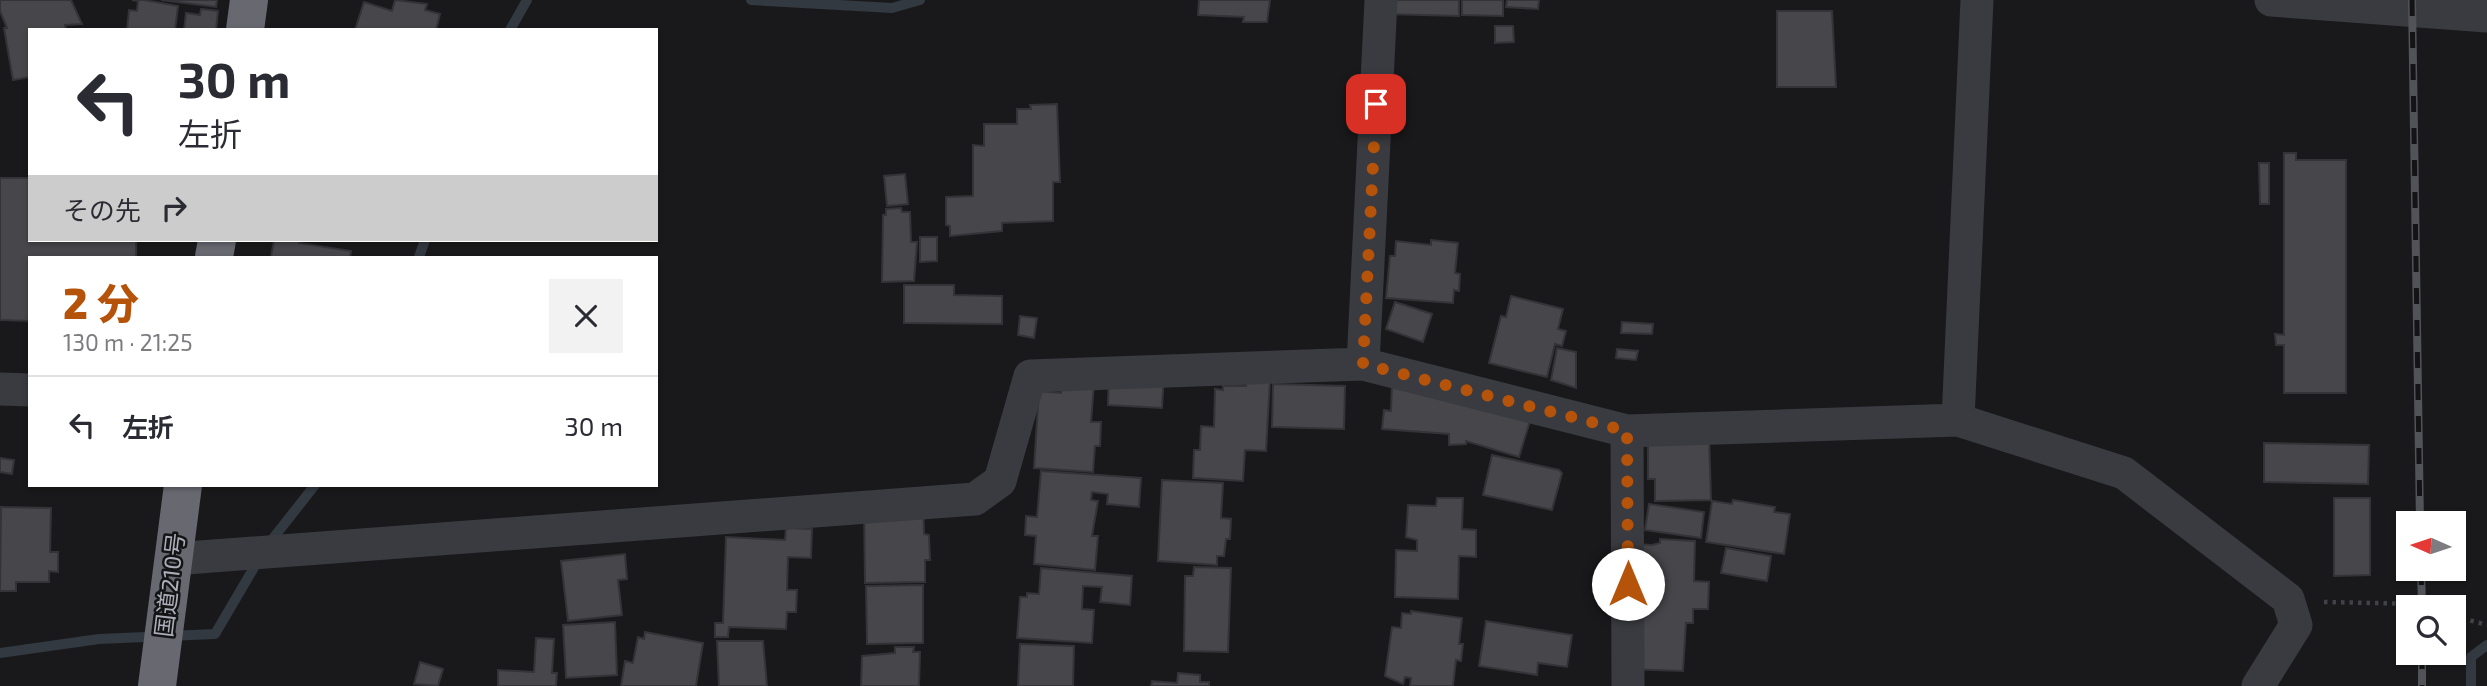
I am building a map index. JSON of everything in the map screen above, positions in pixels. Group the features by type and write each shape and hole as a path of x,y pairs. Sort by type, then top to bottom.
{"highway":[{"path":"245,28 249,0"},
{"name":"国道210号","path":"157,686 183,487"}],"street":[{"path":"1363,364 1381,0"},
{"path":"1958,420 1977,0"},
{"path":"2271,0 2487,16"},
{"path":"172,573 975,499 1000,481 1030,376 1363,364 1627,431 1958,420 2124,473 2288,599 2296,625 2259,686"},
{"path":"0,389 28,390"},
{"path":"1627,431 1628,686"}],"path":[{"path":"2288,599 2396,604"},
{"path":"2466,619 2487,625"}],"building":[{"path":"0,0 71,0 82,24 65,25 66,28 28,28 28,77 13,80 4,28 7,28 0,11"},
{"path":"132,0 178,6 175,28 127,28 129,10 137,11 138,1"},
{"path":"161,0 217,0 216,7"},
{"path":"395,0 427,4 425,10 440,14 436,28 356,28 364,2 392,11"},
{"path":"1199,0 1270,0 1267,22 1243,22 1244,17 1198,15"},
{"path":"1380,0 1459,0 1459,16 1386,14"},
{"path":"1462,0 1503,0 1503,16 1462,15"},
{"path":"1507,0 1539,0 1538,9 1506,7"},
{"path":"201,9 218,11 216,28 184,28 186,13 200,15"},
{"path":"1777,11 1832,11 1836,87 1777,87"},
{"path":"1495,26 1513,26 1514,42 1495,43"},
{"path":"1057,104 1060,182 1053,182 1053,221 1002,223 1002,231 950,236 950,226 946,225 946,197 973,196 973,145 984,146 984,124 1017,124 1017,109 1031,109 1030,105"},
{"path":"2284,153 2296,153 2296,160 2346,160 2346,393 2284,393 2284,345 2276,345 2275,334 2284,335"},
{"path":"2259,163 2269,163 2269,204 2260,204"},
{"path":"905,174 908,204 887,206 884,176"},
{"path":"0,178 28,178 28,242 136,242 136,256 28,256 28,321 0,320"},
{"path":"901,208 902,212 910,212 911,242 917,242 914,281 882,282 883,215 886,215 886,209"},
{"path":"920,237 937,237 937,261 920,262"},
{"path":"1431,240 1458,243 1455,273 1460,274 1459,291 1454,290 1453,303 1386,298 1390,256 1395,256 1396,241 1431,245"},
{"path":"274,242 299,242 351,251 350,256 271,256"},
{"path":"904,285 954,285 954,295 1002,296 1002,324 904,323"},
{"path":"1511,296 1563,309 1558,329 1566,331 1562,346 1555,344 1547,377 1489,363 1501,316 1506,317"},
{"path":"1395,302 1432,314 1423,342 1386,329"},
{"path":"1020,316 1037,318 1034,338 1018,335"},
{"path":"1622,322 1653,324 1652,334 1621,333"},
{"path":"1557,348 1576,352 1576,388 1551,380"},
{"path":"1617,349 1638,351 1636,360 1616,358"},
{"path":"1109,371 1164,374 1162,408 1108,405"},
{"path":"1246,381 1270,381 1266,451 1245,450 1243,481 1193,478 1194,450 1200,450 1201,426 1214,427 1215,389 1223,390 1223,386 1246,386"},
{"path":"1062,383 1094,385 1091,422 1101,422 1100,446 1095,446 1093,472 1034,468 1039,391 1061,393"},
{"path":"1273,384 1345,386 1344,429 1272,427"},
{"path":"1392,384 1533,411 1519,457 1466,441 1466,444 1449,445 1449,434 1382,429 1384,410 1391,411"},
{"path":"1709,435 1711,500 1655,501 1655,479 1648,479 1648,436"},
{"path":"2264,443 2369,445 2368,484 2264,482"},
{"path":"1492,455 1559,470 1562,473 1552,510 1483,495"},
{"path":"0,458 14,460 12,474 0,472"},
{"path":"1041,471 1141,478 1139,507 1107,504 1108,494 1092,492 1091,500 1098,501 1092,536 1098,536 1095,570 1034,564 1036,536 1025,535 1026,516 1037,517"},
{"path":"1162,480 1223,483 1221,518 1231,519 1230,539 1226,539 1224,556 1217,556 1217,565 1158,561"},
{"path":"1437,498 1463,498 1462,529 1476,530 1476,557 1459,556 1458,599 1395,597 1396,550 1417,551 1417,540 1406,537 1408,505 1436,506"},
{"path":"2334,498 2370,498 2370,575 2334,576"},
{"path":"923,499 924,534 929,535 930,560 925,560 925,582 865,583 864,505"},
{"path":"1733,500 1775,507 1774,512 1790,514 1784,554 1706,542 1712,501 1732,504"},
{"path":"1649,504 1704,512 1701,538 1645,530"},
{"path":"1,507 51,508 50,552 58,552 58,572 49,571 49,582 16,582 16,591 0,591"},
{"path":"786,528 812,529 811,558 788,557 787,590 797,590 796,612 787,612 786,629 729,627 728,637 715,637 715,623 723,623 726,537 785,540"},
{"path":"1660,539 1695,541 1694,581 1709,582 1708,609 1693,609 1693,623 1686,623 1683,671 1628,669 1636,544 1652,545 1660,543"},
{"path":"1726,548 1771,556 1767,581 1721,573"},
{"path":"625,554 627,579 618,580 622,615 568,621 561,561"},
{"path":"1194,567 1231,568 1228,652 1184,651 1185,576 1193,576"},
{"path":"1041,568 1132,576 1130,605 1100,602 1102,587 1083,586 1082,609 1094,610 1092,643 1017,638 1020,597 1027,597 1027,593 1039,594"},
{"path":"923,585 923,643 867,644 866,586"},
{"path":"1411,611 1462,618 1459,644 1463,644 1461,661 1456,660 1453,686 1410,686 1411,678 1405,677 1403,684 1385,676 1392,627 1401,628 1402,613 1411,614"},
{"path":"1486,621 1572,635 1567,667 1538,663 1537,675 1479,666"},
{"path":"615,622 617,675 566,678 563,625"},
{"path":"645,632 703,643 696,686 621,686 625,661 633,663 638,637 644,639"},
{"path":"536,638 554,639 552,673 557,673 556,686 498,686 498,670 534,672"},
{"path":"717,641 763,641 767,686 719,686"},
{"path":"1020,644 1074,646 1073,686 1018,686"},
{"path":"895,647 914,647 913,652 920,652 919,686 861,686 862,656 895,653"},
{"path":"420,662 443,669 438,686 414,684"},
{"path":"1178,673 1200,675 1200,682 1209,682 1209,686 1151,686 1152,681 1177,683"}],"waterway":[{"path":"511,28 527,0"},
{"path":"751,0 892,8 920,0"},
{"path":"419,256 424,242"},
{"path":"267,546 313,487"},
{"path":"0,653 99,639 215,634 259,559"},
{"path":"2471,686 2471,657 2487,645"}],"railway":[{"path":"2412,0 2420,511"},
{"path":"2421,581 2422,595"},
{"path":"2422,665 2422,686"}],"route":[{"path":"1376,104 1363,364 1627,431 1628,584"}]}
